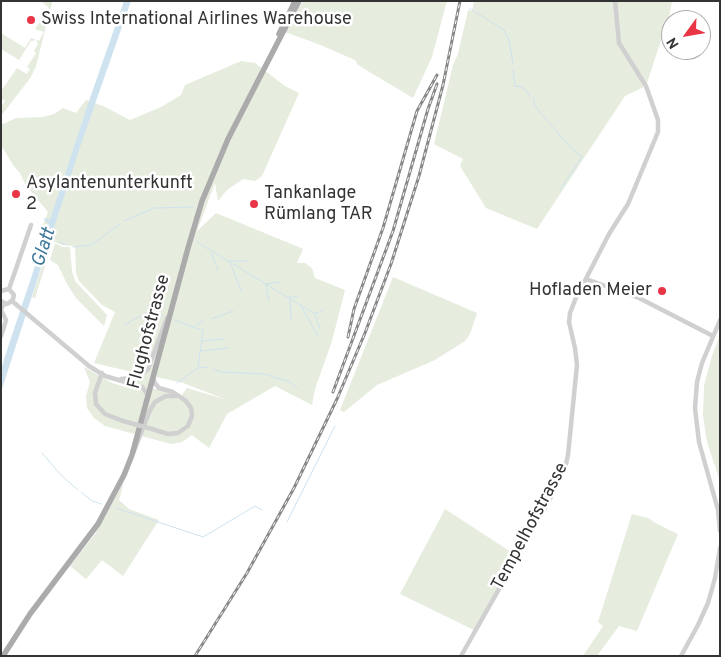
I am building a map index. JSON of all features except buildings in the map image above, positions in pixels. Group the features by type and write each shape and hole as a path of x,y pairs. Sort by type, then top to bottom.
{"main road":[{"path":"279,38 280,31 294,1"},
{"name":"Flughofstrasse","path":"3,656 30,614 98,524 124,475 132,455 192,232 207,189 228,139 299,1"}],"street":[{"name":"Tempelhofstrasse","path":"461,656 549,501 566,464 577,365 569,322 570,314 608,234 628,204 658,132 658,120 646,86 619,43 615,1"},
{"path":"9,289 31,225"},
{"path":"586,279 639,298 713,336"},
{"path":"1,291 9,289"},
{"path":"9,289 14,293 14,303"},
{"path":"1,336 6,320 2,310 3,302 14,303 89,366 115,380 142,387 148,396"},
{"path":"102,373 124,380 138,378 145,373 152,361 163,327 171,310"},
{"path":"720,320 702,363 697,382 695,408 699,442 718,510 720,531"},
{"path":"102,373 95,393 96,404 105,414 164,433 175,434 181,432 188,426 191,419 191,408 179,396 156,386 154,375"},
{"path":"132,455 138,446 150,410 155,402 166,396 179,396"},
{"path":"682,656 708,603 716,578 720,548"}],"shaded area":[{"path":"41,1 52,1 52,3 36,66 31,77 1,116 1,107 5,101 1,99 1,91 17,68 27,74 30,69 27,67 36,53 34,51 38,44 36,40 31,41 19,60 1,49 1,33 25,48 31,38 39,41 44,32 35,29 49,8"},
{"path":"303,1 448,1 432,57 413,98 358,65 355,60 285,32"},
{"path":"474,1 672,1 670,10 661,10 661,40 646,86 625,96 537,229 486,208 460,166 463,159 434,144 468,10 472,11"},
{"path":"241,61 255,63 285,86 299,93 262,176 255,181 243,179 227,190 218,201 215,183 197,231 216,213 303,249 297,263 305,263 312,268 315,278 345,290 332,341 315,389 312,405 275,386 227,414 209,448 192,435 182,442 171,444 105,426 94,418 87,408 86,396 90,382 84,367 112,383 125,387 145,375 94,363 115,312 102,305 79,281 76,273 75,246 62,245 53,241 35,298 32,297 53,229 43,225 48,212 25,184 20,173 1,145 1,125 16,118 43,117 54,114 63,108 76,113 86,100 103,106 130,120 161,107 181,95 185,85","holes":["152,376 183,383 227,400 187,388 179,399 169,393 148,387"]},
{"path":"55,243 62,247 70,247 72,271 75,281 107,315 104,326 76,298 58,265 50,260"},
{"path":"393,277 477,313 470,334 465,341 435,360 377,385 344,412 340,410"},
{"path":"720,335 720,481 707,442 703,416 704,385"},
{"path":"124,482 119,500 129,509 159,520 123,576 102,560 86,579 70,566 95,534"},
{"path":"445,509 517,556 474,630 400,594"},
{"path":"632,514 648,518 678,534 637,631 619,626 597,656 583,656 603,626 598,622"}],"water":[{"name":"Glatt","path":"124,1 131,1 80,147 1,392 1,371 4,359 49,224 44,220 45,218 50,220"}],"waterway":[{"path":"469,8 504,30 509,40 513,64"},
{"path":"513,70 515,86 522,87 529,96"},
{"path":"534,98 534,104 538,110 571,148 582,157 560,190"},
{"path":"124,221 154,208 193,207"},
{"path":"73,247 91,245 120,224"},
{"name":"Glatt","path":"59,242 67,245"},
{"path":"197,242 315,314 320,329"},
{"path":"211,253 218,270"},
{"path":"228,261 247,261"},
{"path":"231,265 242,292"},
{"path":"266,284 280,282"},
{"path":"266,285 269,301"},
{"path":"288,297 297,297"},
{"path":"290,300 291,319"},
{"path":"301,306 318,336"},
{"path":"124,325 155,308"},
{"path":"150,311 163,316"},
{"path":"211,319 233,311"},
{"path":"316,313 322,311"},
{"path":"142,315 147,318"},
{"path":"174,320 201,330"},
{"path":"195,326 203,321"},
{"path":"198,368 203,329"},
{"path":"202,341 224,339"},
{"path":"200,351 229,348"},
{"path":"177,383 198,368 208,367"},
{"path":"213,369 221,372 264,374 290,382 297,388"},
{"path":"287,522 335,426"},
{"path":"42,453 61,475 78,490"},
{"path":"81,492 92,501 101,504"},
{"path":"116,508 203,537 255,506 262,510"}],"railway":[{"path":"195,656 247,573 294,488 337,399 365,333 391,264 419,176 443,85 460,1"},
{"path":"348,337 354,309 383,228 417,111 437,75"},
{"path":"333,392 393,231 437,84"}],"place":[{"name":"Swiss International Airlines Warehouse","path":"31,20"},
{"name":"Asylantenunterkunft 2","path":"16,194"},
{"name":"Tankanlage Rümlang TAR","path":"254,204"},
{"name":"Hofladen Meier","path":"662,291"}]}
